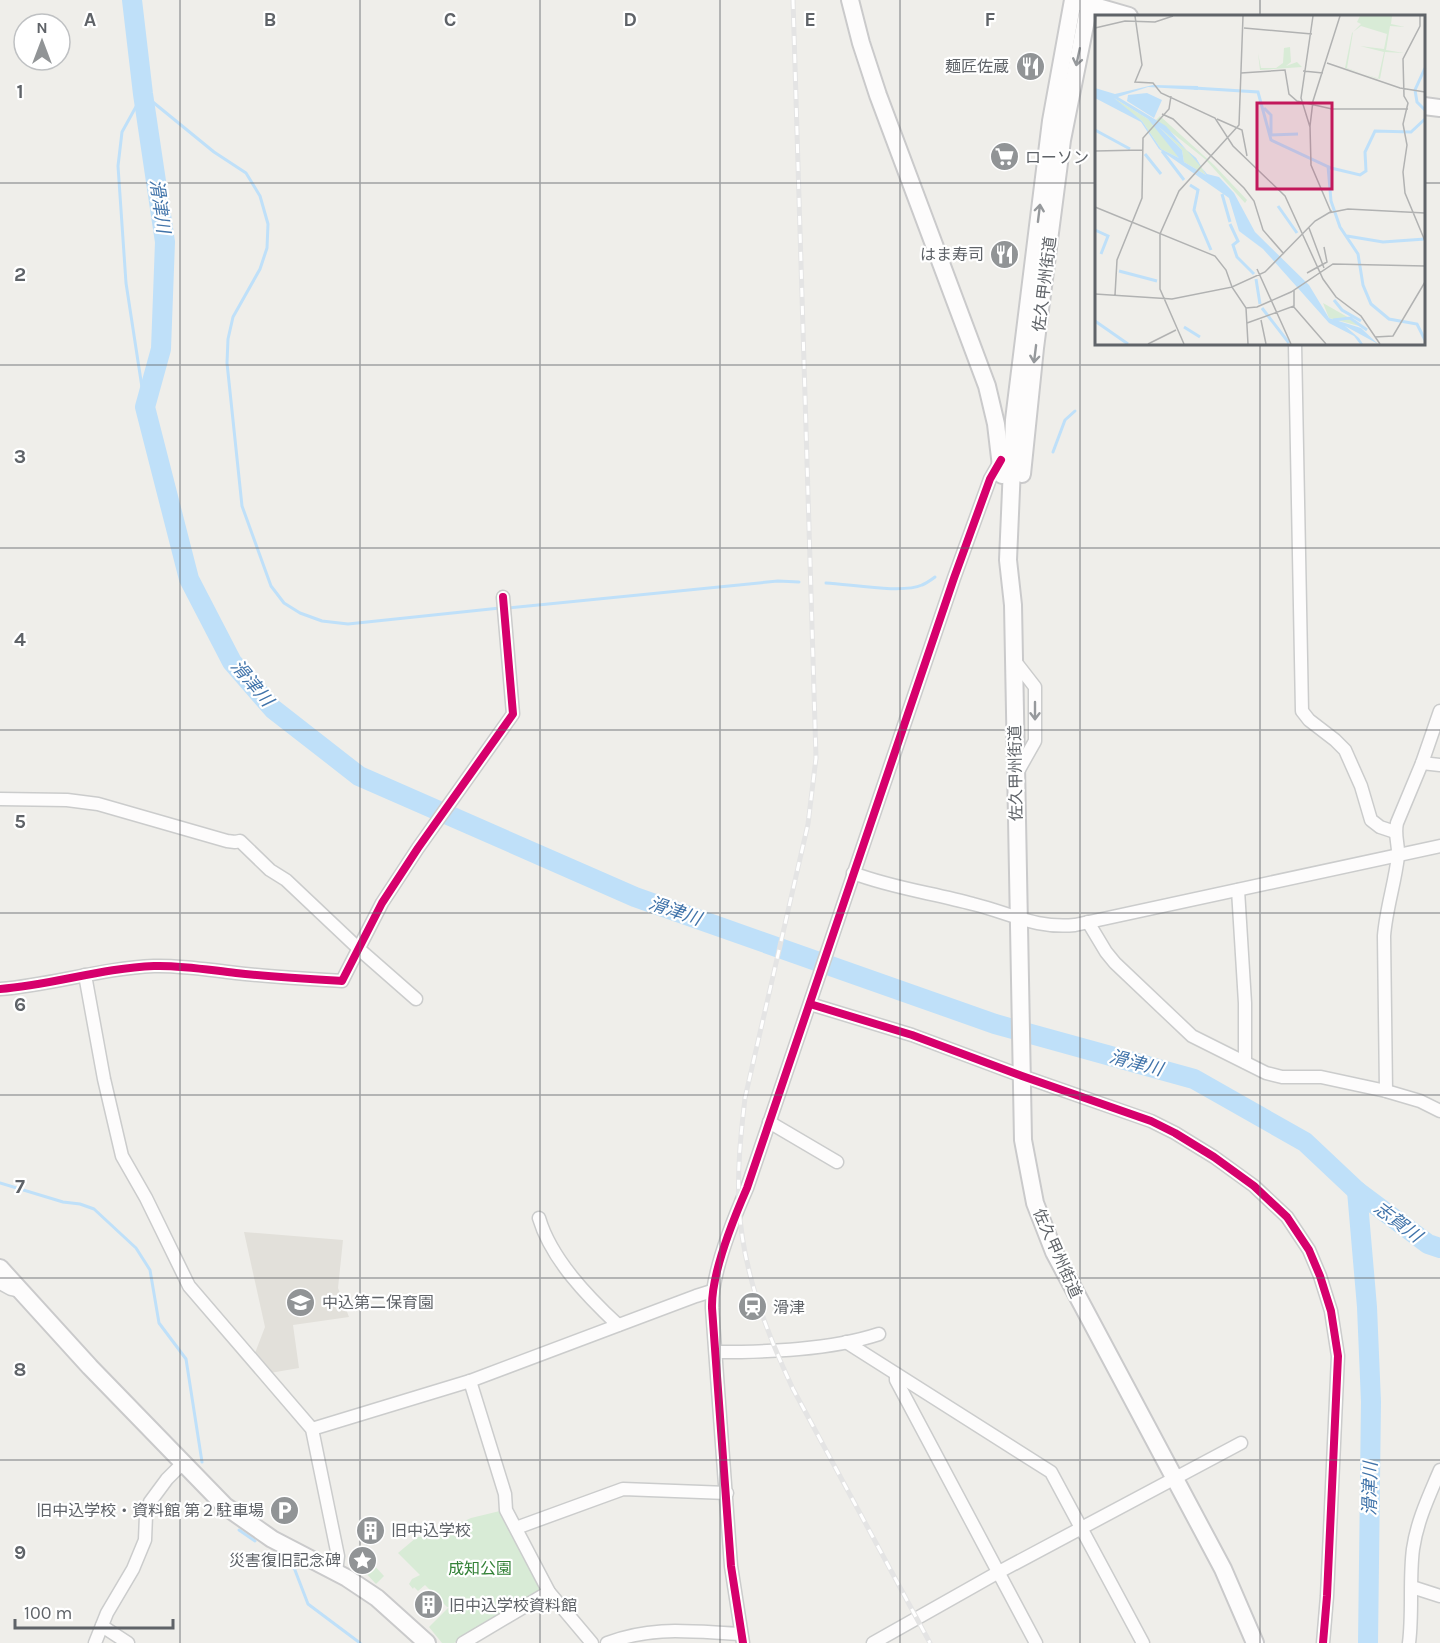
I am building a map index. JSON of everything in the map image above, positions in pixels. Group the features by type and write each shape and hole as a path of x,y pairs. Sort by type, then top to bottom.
{"main road":[{"path":"850,0 858,35 878,95 987,386 1005,422 1021,483"},
{"path":"1081,1 1126,15"},
{"name":"佐久甲州街道","path":"1081,1 1051,121 1012,446 1008,560 1013,605 1023,1140 1035,1203 1043,1228 1232,1587 1255,1643"},
{"name":"佐久甲州街道","path":"1013,605 1021,483 1035,348 1081,1"},
{"path":"1425,106 1440,108"},
{"path":"987,386 1001,460 1008,560"},
{"path":"0,1268 182,1464 225,1506 240,1519 288,1548 336,1572 387,1605 427,1643"}],"street":[{"path":"1295,345 1302,711 1309,720 1345,750 1361,786 1371,820 1380,827 1395,832"},
{"path":"607,1643 650,1631 663,1630 742,1639 731,1566 712,1292 733,1221 747,1188 972,525 990,479 1001,460"},
{"path":"0,989 155,966 342,981 376,912 471,771 513,714 504,605"},
{"path":"1386,1091 1384,936 1385,915 1398,856 1396,823 1422,764 1440,711"},
{"path":"1422,764 1440,765"},
{"path":"0,799 67,800 98,804 227,841 240,841 416,999"},
{"path":"853,873 872,880 974,904 1034,924 1052,927 1088,922 1440,846"},
{"path":"1238,890 1245,1002 1245,1062"},
{"path":"1088,922 1115,963 1192,1036 1275,1076 1321,1077 1386,1091 1420,1101 1440,1111"},
{"path":"85,975 104,1079 122,1156 146,1198 189,1286 312,1429 338,1556 336,1572"},
{"path":"811,1000 1151,1121 1214,1157 1254,1186 1287,1217 1309,1250 1320,1276 1331,1311 1338,1356 1328,1585 1323,1643"},
{"path":"769,1122 837,1162"},
{"path":"539,1218 543,1230 578,1285 618,1325"},
{"path":"0,1283 11,1289 22,1291"},
{"path":"312,1429 470,1381 712,1292"},
{"path":"716,1352 769,1353 846,1342 879,1334"},
{"path":"846,1342 1052,1472 1143,1643"},
{"path":"896,1374 896,1380 1036,1643"},
{"path":"470,1381 505,1494 506,1510 549,1592 592,1643"},
{"path":"873,1643 997,1573 1241,1443"},
{"path":"95,1643 133,1569 144,1540 146,1515 150,1502 167,1479 182,1464"},
{"path":"1409,1643 1413,1552 1417,1525 1440,1470"},
{"path":"516,1528 623,1489 726,1493"},
{"path":"1412,1587 1440,1596"},
{"path":"463,1643 549,1592"},
{"path":"102,1626 128,1643"}],"shaded area":[{"name":"中込第二保育園","path":"244,1232 343,1240 338,1288 349,1317 293,1325 299,1368 270,1373 255,1353 265,1327"}],"green space":[{"name":"成知公園","path":"504,1510 542,1590 454,1643 442,1643 429,1627 449,1607 425,1585 418,1591 414,1587 413,1589 409,1584 412,1579 420,1575 398,1553 417,1537 431,1536 471,1518"},
{"path":"356,1553 369,1560 384,1576 376,1584 351,1557"}],"waterway":[{"name":"滑津川","path":"132,0 143,94 165,242 161,349 145,407 189,579 232,662 273,709 359,776 635,897 995,1024 1194,1079 1305,1142 1357,1191 1428,1244 1440,1248"},
{"path":"145,407 126,283 118,166 122,132 143,94 214,152 246,173 260,196 268,224 267,248 260,269 233,317 228,339 227,363 242,506 271,586 284,603 300,613 322,621 348,624 500,608"},
{"path":"1053,452 1065,420 1075,411"},
{"path":"826,583 902,589 922,585 935,577"},
{"path":"507,608 778,581 799,582"},
{"path":"0,1183 94,1209 136,1248 150,1270 159,1323 186,1359 202,1462"},
{"name":"滑津川","path":"1357,1191 1367,1307 1371,1402 1368,1643"},
{"path":"239,1530 255,1541"},
{"path":"293,1565 308,1604 360,1643"}],"railway":[{"path":"793,0 816,758 808,824 745,1098 739,1164 741,1228 757,1299 793,1389 930,1643"}],"cycle path":[{"path":"743,1643 731,1566 712,1308 715,1279 724,1247 747,1188 954,578 990,479 1001,460"},
{"path":"0,989 135,967 154,966 342,981 382,903 513,714 503,597"},
{"path":"810,1004 912,1035 1151,1121 1214,1157 1254,1186 1287,1217 1309,1250 1320,1276 1331,1311 1338,1356 1323,1643"}],"place":[{"name":"麺匠佐蔵","path":"1030,66"},
{"name":"ローソン","path":"1004,157"},
{"name":"はま寿司","path":"1005,254"},
{"name":"中込第二保育園","path":"301,1302"},
{"name":"滑津","path":"752,1307"},
{"name":"旧中込学校・資料館 第２駐車場","path":"285,1510"},
{"name":"旧中込学校","path":"370,1530"},
{"name":"災害復旧記念碑","path":"362,1560"},
{"name":"旧中込学校資料館","path":"428,1605"}],"water label":[{"name":"志賀川","path":"1398,1222"}]}
